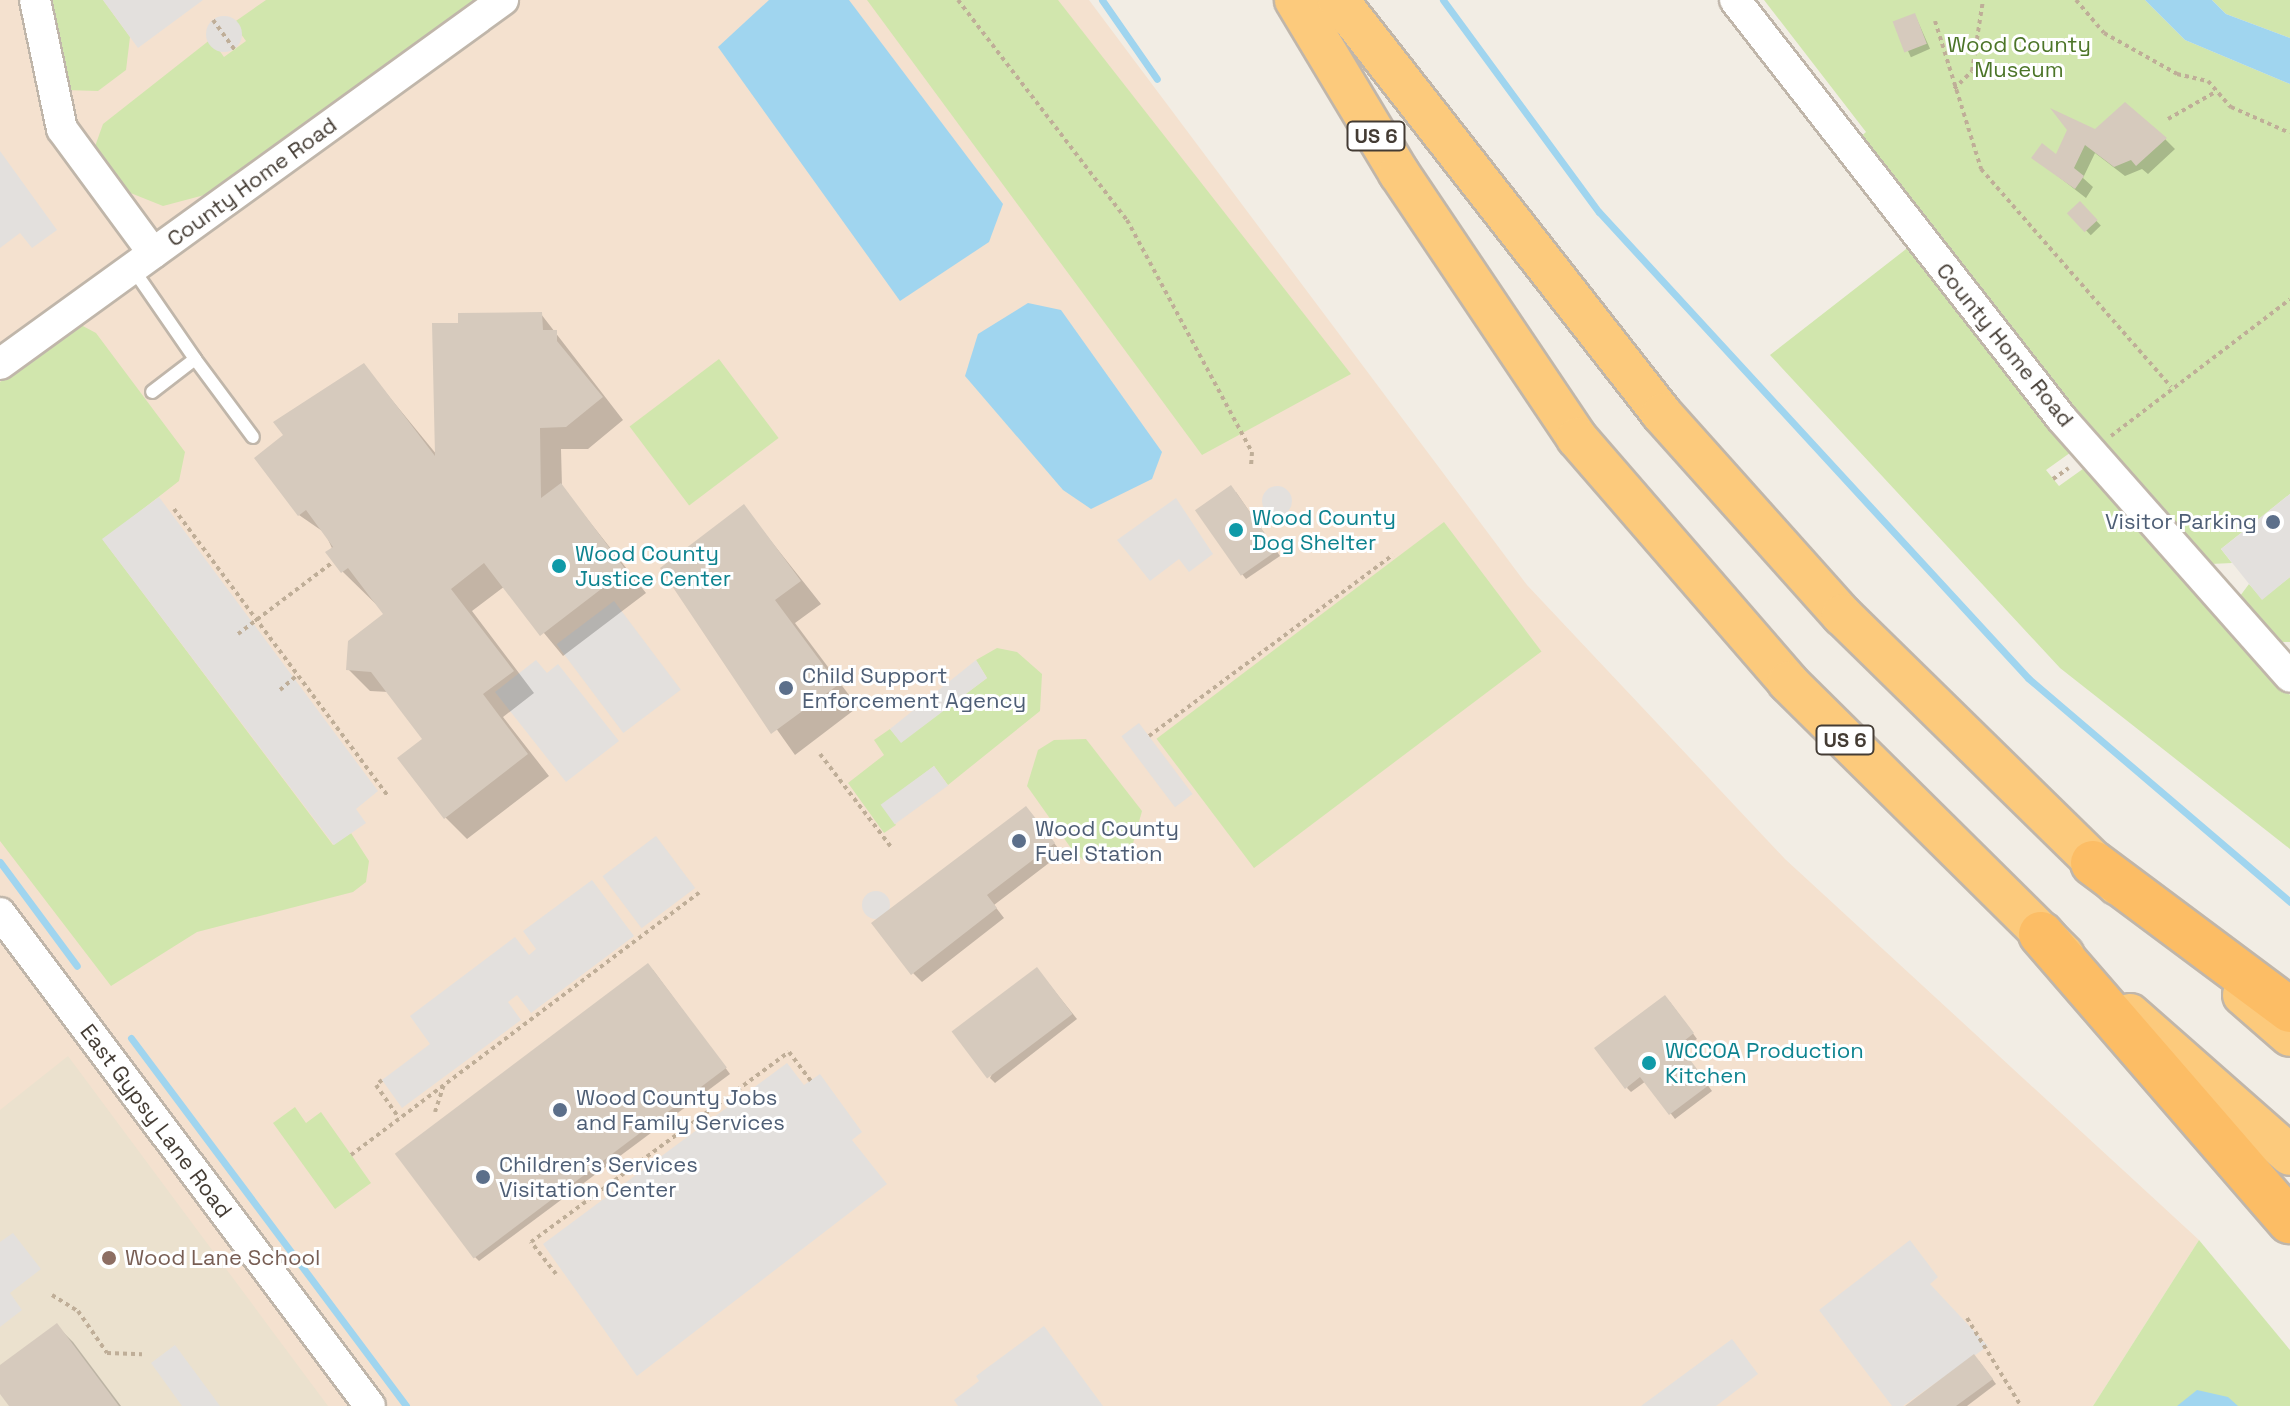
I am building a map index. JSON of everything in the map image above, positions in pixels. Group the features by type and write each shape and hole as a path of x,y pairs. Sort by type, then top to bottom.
{"highway":[{"name":"US 6","path":"1295,0 1414,197 1577,438 1788,682 2041,934 2290,1155"},
{"name":"US 6","path":"1338,0 1662,414 1842,615 2093,863 2290,1036"},
{"path":"2093,863 2290,1010"},
{"path":"2041,934 2290,1221"}],"street":[{"path":"35,0 62,129 143,261"},
{"name":"County Home Road","path":"0,364 503,0"},
{"name":"County Home Road","path":"1735,0 2093,452 2290,677"},
{"name":"East Gypsy Lane Road","path":"0,913 370,1406"}],"lane":[{"path":"143,261 195,359 253,437"},
{"path":"152,392 195,359"}],"path":[{"path":"958,0 1127,220 1252,452 1251,467"},
{"path":"1953,90 1972,71 1983,0"},
{"path":"2076,0 2104,33 2217,91 2231,107 2290,133"},
{"path":"213,20 235,50"},
{"path":"1935,21 1972,153 1996,190 2171,387"},
{"path":"2168,119 2217,91"},
{"path":"2053,479 2093,452 2171,387 2290,299"},
{"path":"174,509 389,797"},
{"path":"1149,736 1393,555"},
{"path":"238,634 333,562"},
{"path":"280,690 297,675"},
{"path":"820,754 891,847"},
{"path":"351,1155 700,892"},
{"path":"556,1274 531,1242 789,1052 811,1081"},
{"path":"382,1080 376,1085 399,1118"},
{"path":"424,1099 433,1110 444,1098 444,1085"},
{"path":"52,1295 78,1311 107,1353 142,1354"},
{"path":"1967,1318 2021,1406"}],"shaded area":[{"path":"0,0 1089,0 1527,585 1785,859 2199,1240 2093,1406 0,1406"},
{"path":"103,0 203,0 138,48"},
{"path":"224,16 237,21 242,34 237,47 224,52 211,47 206,34 211,21"},
{"path":"0,151 57,230 32,248 20,233 0,248"},
{"path":"1277,486 1288,490 1292,501 1288,512 1277,516 1266,512 1262,501 1266,490"},
{"name":"Visitor Parking","path":"2290,494 2290,577 2262,600 2221,549"},
{"path":"159,497 378,791 356,809 366,823 334,845 102,539"},
{"path":"1176,498 1213,554 1189,572 1179,559 1150,581 1117,540"},
{"path":"614,601 681,690 623,733 556,644"},
{"path":"536,660 547,673 558,664 619,741 566,782 495,692"},
{"path":"976,660 987,678 901,743 890,729"},
{"path":"1139,723 1193,794 1175,807 1121,736"},
{"path":"934,766 948,785 895,824 881,805"},
{"path":"656,836 695,888 642,928 602,876"},
{"path":"592,880 634,936 531,1013 517,995 508,1002 521,1020 402,1108 382,1080 430,1044 410,1016 515,937 529,955 536,949 523,931"},
{"path":"876,891 886,895 890,905 886,915 876,919 866,915 862,905 866,895"},
{"name":"Wood Lane School","path":"68,1056 328,1406 0,1406 0,1110"},
{"path":"787,1063 804,1085 820,1074 862,1132 852,1140 887,1184 637,1376 543,1244"},
{"path":"13,1233 41,1269 10,1293 22,1310 0,1327 0,1242"},
{"path":"1910,1240 1938,1277 1930,1284 1988,1346 1903,1406 1892,1406 1819,1310"},
{"path":"1044,1326 1103,1406 958,1406 954,1400 979,1381 976,1376"},
{"path":"1732,1339 1758,1374 1716,1406 1641,1406"},
{"path":"175,1345 220,1406 182,1406 151,1363"}],"green space":[{"path":"48,0 103,0 130,37 126,70 98,91 64,90"},
{"path":"266,0 481,0 212,193 163,206 123,190 93,152 103,124 211,39 224,57 246,41 233,23"},
{"path":"867,0 1058,0 1351,374 1202,455"},
{"name":"Wood County Museum","path":"1764,0 2145,0 2185,40 2290,84 2290,494 2221,549 2232,563 2211,564 2070,409 1857,140 1866,132"},
{"path":"2212,0 2290,0 2290,38 2226,14"},
{"path":"1910,246 2074,450 2046,470 2059,486 2087,466 2290,695 2290,849 2060,668 1770,355"},
{"path":"81,325 96,333 185,452 179,481 103,540 333,845 351,833 369,861 366,882 353,892 197,932 111,986 0,841 0,382"},
{"path":"719,359 779,438 689,505 630,426"},
{"path":"1444,522 1541,651 1254,868 1156,739"},
{"path":"2290,577 2290,642 2277,642 2240,596 2249,584 2262,599"},
{"path":"997,648 1017,652 1042,674 1040,711 948,785 934,766 882,805 896,825 884,833 848,783 884,755 874,740 890,729 901,742 987,678 976,660"},
{"path":"1086,739 1142,811 1132,847 1116,860 1086,862 1073,851 1027,786 1038,750 1054,740"},
{"path":"295,1107 306,1123 321,1112 371,1183 335,1209 273,1123"},
{"path":"2199,1240 2290,1350 2290,1406 2093,1406"}],"water":[{"path":"769,0 849,0 1003,204 989,242 900,301 718,47"},
{"path":"2145,0 2212,0 2226,14 2290,38 2290,84 2185,40"},
{"path":"1028,303 1061,310 1162,452 1152,479 1091,509 1063,490 965,376 978,334"},
{"path":"2197,1390 2228,1397 2238,1406 2177,1406"}],"building":[{"path":"1915,13 1927,44 1904,52 1893,22"},
{"path":"2125,102 2167,138 2136,166 2131,160 2114,167 2085,145 2074,168 2084,176 2075,189 2031,158 2042,143 2056,154 2067,130 2050,108 2095,129"},
{"path":"2080,201 2098,220 2085,232 2067,213"},
{"name":"Wood County Justice Center","path":"542,312 543,330 557,330 557,341 603,397 566,427 540,428 541,498 561,483 626,570 540,636 484,563 451,589 514,671 483,694 528,754 444,819 397,758 422,739 371,672 346,670 348,641 383,614 348,568 341,573 325,552 333,547 306,510 298,516 254,458 283,435 273,422 364,363 435,456 432,323 458,323 458,313"},
{"name":"Wood County Dog Shelter","path":"1231,485 1277,551 1241,576 1195,510"},
{"path":"744,504 801,581 775,600 838,685 771,734 660,568"},
{"path":"1026,806 1055,843 987,895 997,908 911,975 871,923"},
{"name":"Wood County Jobs and Family Services","path":"648,963 727,1068 474,1258 395,1154"},
{"path":"1037,967 1073,1014 987,1079 952,1031"},
{"name":"WCCOA Production Kitchen","path":"1665,995 1694,1033 1679,1045 1709,1085 1669,1115 1640,1077 1625,1089 1594,1048"},
{"path":"57,1323 119,1406 9,1406 0,1394 0,1365"},
{"path":"1974,1354 1993,1379 1956,1406 1905,1406"}],"waterway":[{"path":"1102,0 1157,79"},
{"path":"1443,0 1599,212 2028,678 2290,902"},
{"path":"0,862 77,966"},
{"path":"131,1038 406,1406"}],"place":[{"name":"Visitor Parking","path":"2273,522"},
{"name":"Wood County Dog Shelter","path":"1236,530"},
{"name":"Wood County Justice Center","path":"559,566"},
{"name":"Child Support Enforcement Agency","path":"786,688"},
{"name":"Wood County Fuel Station","path":"1019,841"},
{"name":"WCCOA Production Kitchen","path":"1649,1063"},
{"name":"Wood County Jobs and Family Services","path":"560,1110"},
{"name":"Children's Services Visitation Center","path":"483,1177"},
{"name":"Wood Lane School","path":"109,1258"}]}
